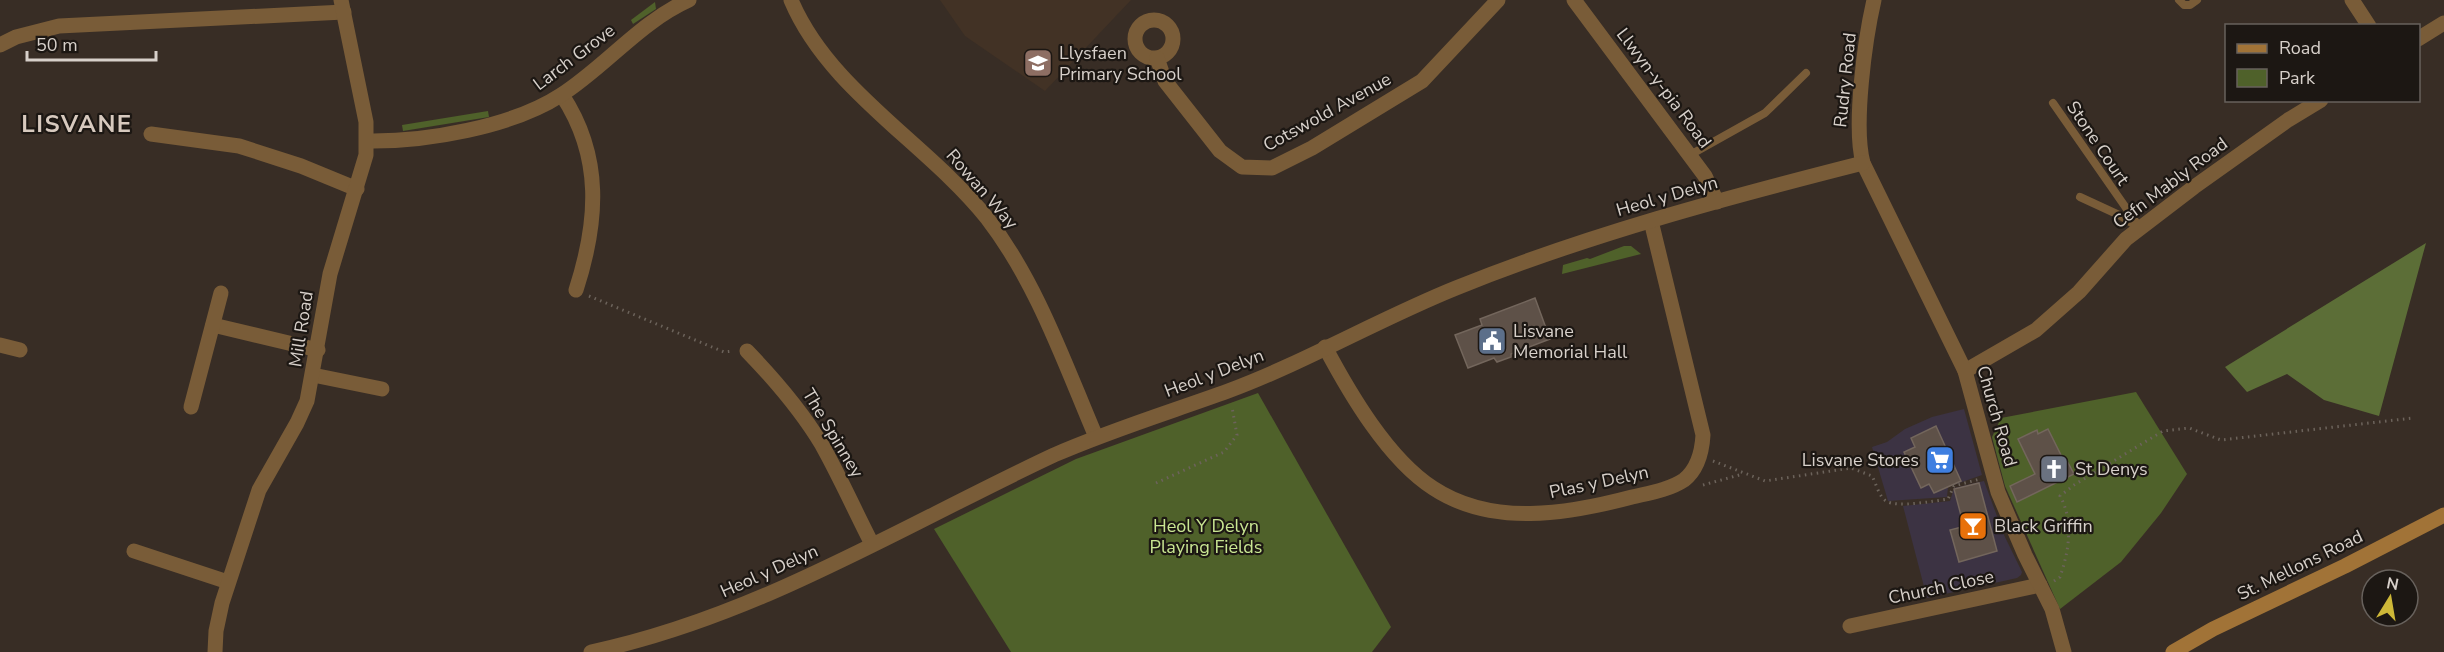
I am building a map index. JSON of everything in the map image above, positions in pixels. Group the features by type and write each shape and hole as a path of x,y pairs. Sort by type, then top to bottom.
{"main road":[{"name":"St. Mellons Road","path":"2174,652 2231,620 2345,566 2444,515"}],"street":[{"name":"Larch Grove","path":"367,141 429,136 480,127 530,111 562,95 659,15 689,0"},
{"name":"Rowan Way","path":"791,0 805,27 832,65 960,188 1003,241 1030,286 1096,437"},
{"name":"Cotswold Avenue","path":"1157,58 1165,81 1220,151 1242,167 1272,168 1312,148 1422,81 1498,0"},
{"name":"Llwyn-y-pia Road","path":"1574,0 1712,186 1717,202"},
{"name":"Rudry Road","path":"1863,163 1858,134 1874,0"},
{"path":"2354,2 2368,24"},
{"path":"0,45 16,37 59,26 343,6"},
{"name":"Mill Road","path":"214,652 216,631 228,582 259,490 303,412 318,350 330,274 357,189 367,141 363,105 343,6"},
{"path":"2420,38 2444,23"},
{"path":"562,95 575,115 585,139 593,196 590,238 576,290"},
{"name":"Cefn Mably Road","path":"1965,371 2036,330 2079,292 2126,239 2279,127 2318,102"},
{"path":"151,134 239,146 301,166 357,189"},
{"name":"Heol y Delyn","path":"591,652 655,636 730,610 795,582 990,486 1096,437 1228,391 1424,302 1501,270 1651,221 1863,163"},
{"name":"Church Road","path":"1863,163 1965,371 1998,492 2025,555 2052,609 2064,652"},
{"path":"1651,221 1702,426 1700,456"},
{"path":"191,407 221,293"},
{"path":"213,325 318,350"},
{"path":"0,345 20,350"},
{"name":"Plas y Delyn","path":"1325,347 1368,418 1417,476 1444,495 1477,507 1493,511 1533,514 1592,507 1672,486 1692,472 1700,456"},
{"name":"The Spinney","path":"747,351 780,386 808,424 833,466 872,544"},
{"path":"313,375 382,389"},
{"path":"134,551 228,582"},
{"name":"Church Close","path":"1850,626 2040,585"}],"lane":[{"path":"2179,0 2190,5 2197,0"},
{"path":"1690,155 1765,113 1806,73"},
{"name":"Stone Court","path":"2053,103 2140,228"},
{"path":"2080,196 2140,228"}],"path":[{"path":"576,290 724,352 747,351"},
{"path":"1156,483 1224,452 1237,435 1228,391"},
{"path":"2040,585 2048,585 2060,577 2064,565 2069,524 2060,496 2074,485 2163,431 2189,428 2222,440 2413,418"},
{"path":"1700,456 1765,481 1851,468 1872,476 1883,500 1888,503 1948,499 1954,486 1984,478"},
{"path":"1700,485 1745,474"}],"shaded area":[{"name":"Llysfaen Primary School","path":"940,0 1131,0 1045,91 965,36"},
{"path":"1964,409 1982,475 1948,487 1947,497 1888,501 1872,447 1887,442 1905,429 1932,417"},
{"path":"1984,481 2004,535 2022,572 2021,575 2017,578 1927,598 1903,506 1950,501 1954,488"}],"green space":[{"path":"655,2 656,9 633,24 631,20"},
{"path":"488,111 489,117 403,131 402,125"},
{"path":"2426,243 2379,416 2324,400 2287,374 2247,392 2225,367"},
{"path":"1624,246 1631,246 1641,254 1562,274 1563,265 1590,259"},
{"path":"2136,392 2187,474 2161,513 2121,562 2060,609 2005,486 1992,437 2001,418"},
{"name":"Heol Y Delyn Playing Fields","path":"1258,393 1391,627 1372,652 1011,652 934,529 1076,459"}],"building":[{"path":"1535,298 1550,339 1497,362 1494,358 1468,368 1455,335 1482,325 1480,319"},
{"path":"1936,426 1961,481 1934,493 1929,484 1921,488 1904,452 1915,447 1911,438"},
{"name":"St Denys","path":"2048,429 2064,461 2066,459 2074,474 2017,502 2010,486 2035,474 2018,439 2037,430 2038,434"},
{"path":"1979,483 1997,551 1959,562 1950,530 1962,527 1963,523 1954,489"}],"place":[{"name":"Llysfaen Primary School","path":"1038,63"},
{"name":"Lisvane Memorial Hall","path":"1492,341"},
{"name":"Lisvane Stores","path":"1940,460"},
{"name":"St Denys","path":"2054,469"},
{"name":"Black Griffin","path":"1973,526"}],"district":[{"name":"LISVANE","path":"77,124"}]}
